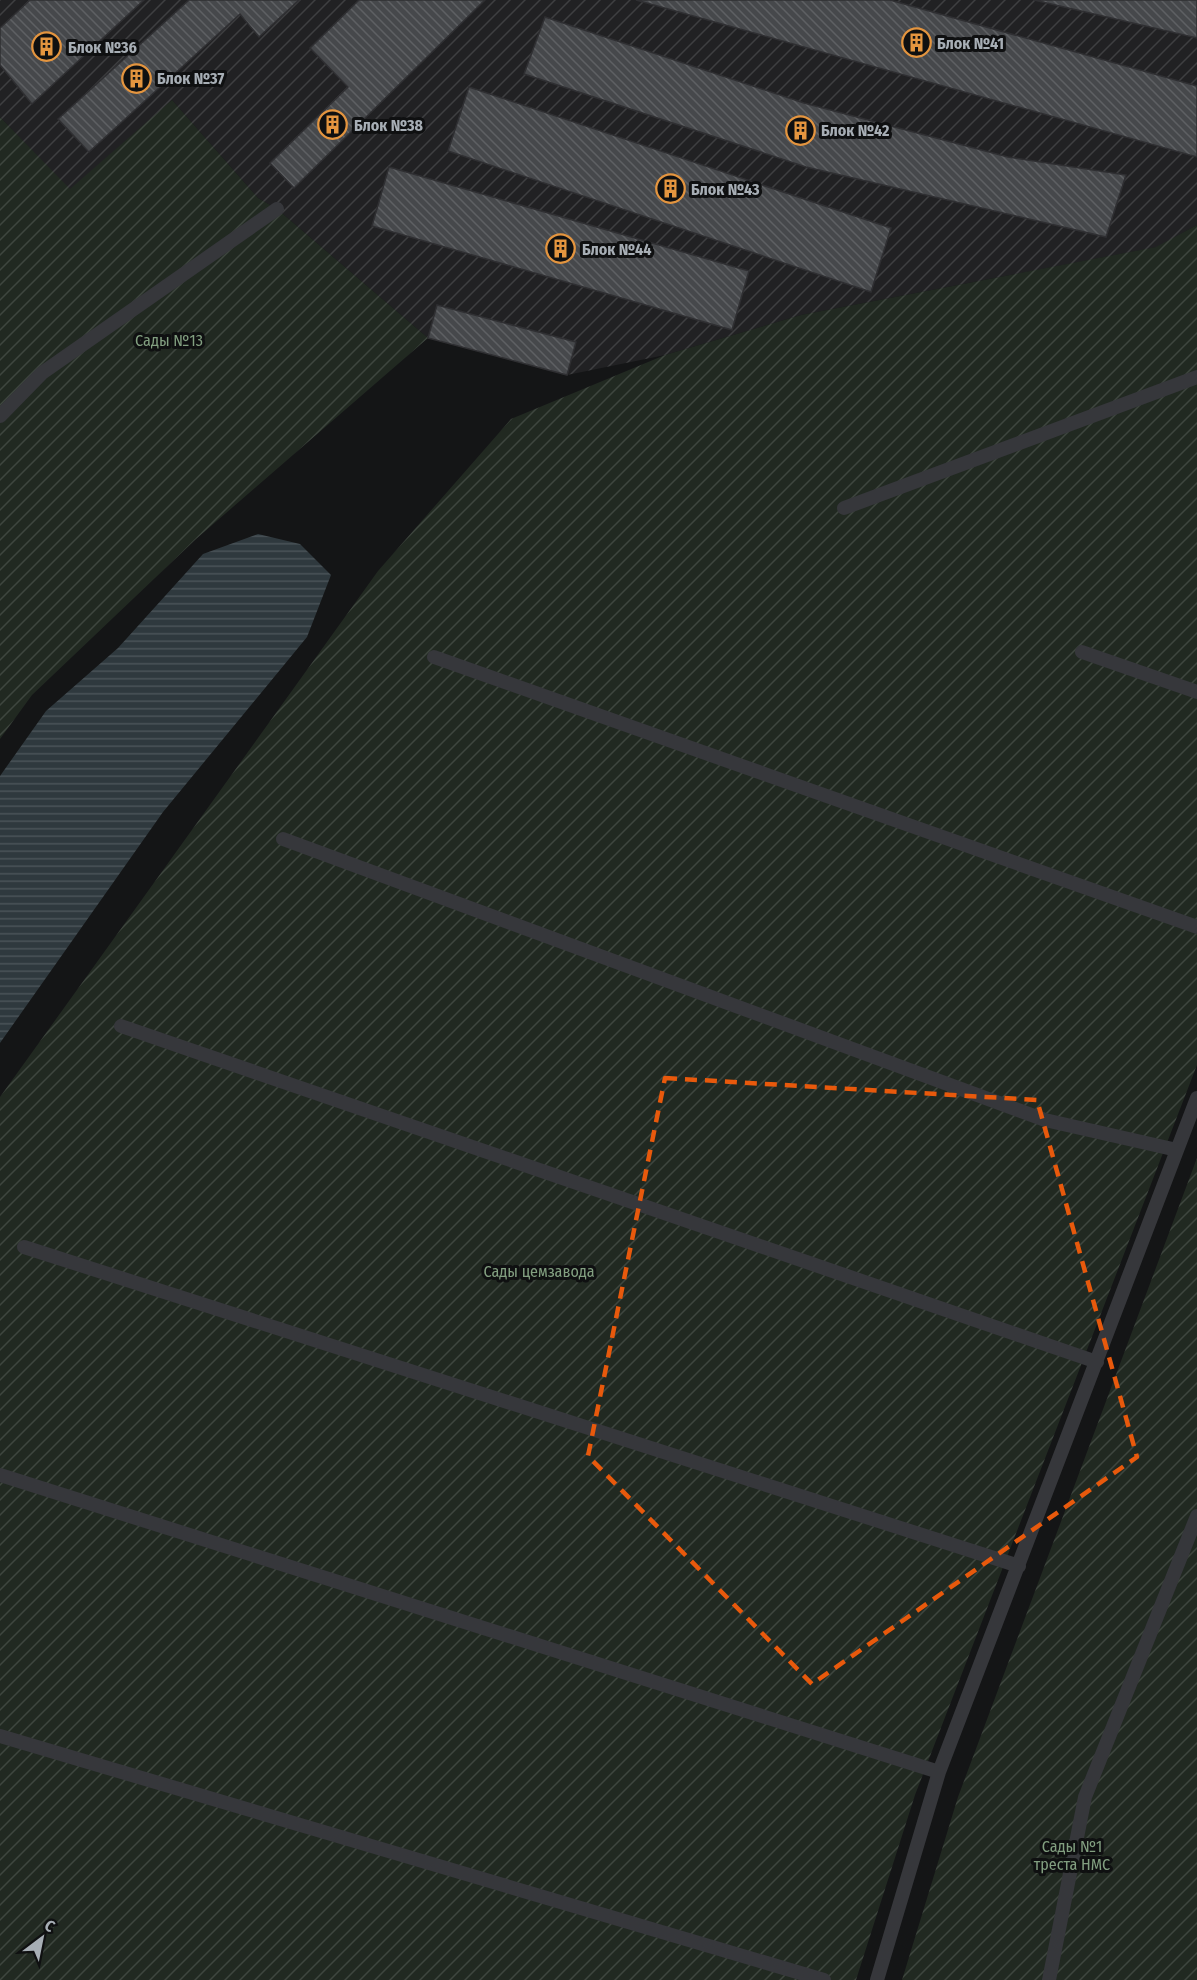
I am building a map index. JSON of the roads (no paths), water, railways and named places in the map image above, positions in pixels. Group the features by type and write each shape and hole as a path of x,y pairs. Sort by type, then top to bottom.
{"lane":[{"path":"0,416 42,373 277,209"},
{"path":"844,508 1197,377"},
{"path":"1082,652 1197,692"},
{"path":"434,657 1197,927"},
{"path":"283,839 1045,1120 1177,1150"},
{"path":"121,1026 1097,1362"},
{"path":"877,1980 939,1772 1197,1098"},
{"path":"24,1247 1019,1566"},
{"path":"0,1475 939,1772"},
{"path":"1049,1980 1085,1797 1197,1516"},
{"path":"0,1736 824,1980"}],"place":[{"name":"Блок №41","path":"916,43"},
{"name":"Блок №36","path":"47,47"},
{"name":"Блок №37","path":"136,78"},
{"name":"Блок №38","path":"333,125"},
{"name":"Блок №42","path":"800,130"},
{"name":"Блок №43","path":"670,189"},
{"name":"Блок №44","path":"561,249"}],"park label":[{"name":"Сады №13","path":"169,340"},
{"name":"Сады цемзавода","path":"539,1271"},
{"name":"Сады №1 треста НМС","path":"1072,1855"}]}
